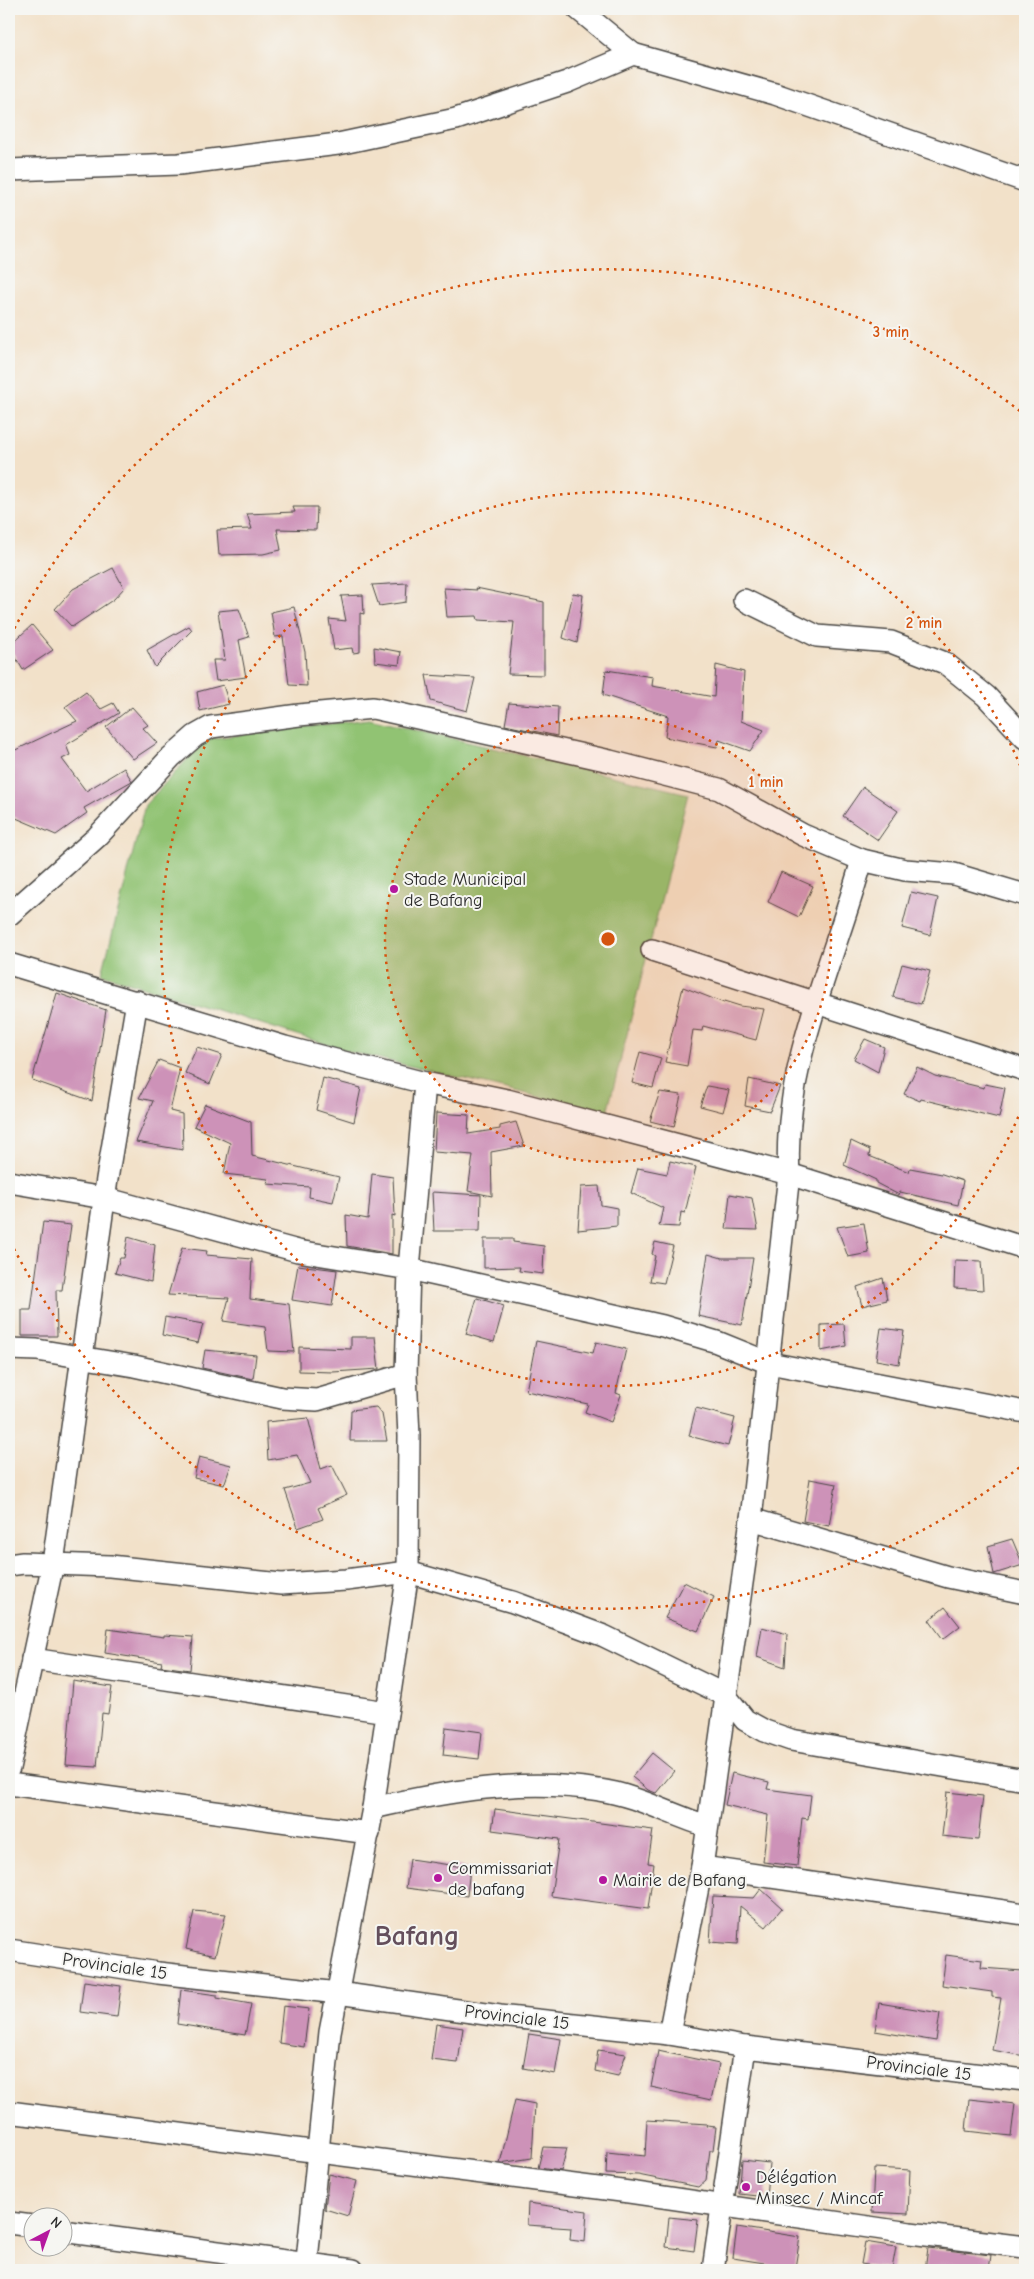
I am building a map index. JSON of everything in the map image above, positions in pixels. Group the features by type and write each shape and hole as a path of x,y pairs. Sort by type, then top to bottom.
{"street":[{"path":"578,9 633,54 775,94 1025,181"},
{"path":"9,170 179,164 338,144 456,119 567,82 633,54"},
{"path":"744,600 817,636 891,642 945,663 986,696 1025,738"},
{"path":"9,915 97,837 171,757 195,736 211,727 299,715 373,708 610,761 719,790 803,835 862,860 906,870 954,874 1025,895"},
{"path":"669,2034 702,1867 751,1519 789,1174 787,1146 790,1120 800,1066 815,1003 853,893 862,860"},
{"path":"652,950 1025,1070"},
{"path":"9,964 137,1000 285,1047 425,1083 508,1100 789,1174 1025,1248"},
{"path":"9,1768 53,1563 104,1198 137,1000"},
{"path":"306,2267 330,2032 369,1833 408,1572 409,1436 406,1374 410,1269 425,1083"},
{"path":"9,1182 104,1198 298,1251 410,1269 663,1326 717,1342 769,1363 1025,1412"},
{"path":"9,1349 37,1350 134,1366 282,1398 317,1400 406,1374"},
{"path":"751,1519 948,1577 1025,1594"},
{"path":"9,1565 53,1563 110,1566 281,1584 346,1580 408,1572 512,1602 604,1636 725,1694 745,1720 765,1732 791,1740 1025,1780"},
{"path":"32,1659 387,1712"},
{"path":"9,1784 369,1833"},
{"path":"373,1808 433,1794 494,1786 546,1786 600,1790 707,1826"},
{"path":"702,1867 1025,1914"},
{"name":"Provinciale 15","path":"9,1950 158,1973 338,1993 500,2016 669,2034 745,2047 1025,2080"},
{"path":"714,2270 745,2047"},
{"path":"9,2112 1025,2247"},
{"path":"9,2223 22,2225"},
{"path":"72,2232 306,2267 353,2270"}],"green space":[{"name":"Stade Municipal de Bafang","path":"369,719 688,794 607,1113 351,1052 102,974 145,805 206,739"}],"building":[{"path":"293,507 317,507 316,530 277,529 281,550 263,554 219,555 217,530 252,529 247,514 295,512"},
{"path":"113,568 124,588 114,599 72,627 55,609 73,589"},
{"path":"407,583 406,602 379,606 372,585"},
{"path":"444,588 477,590 476,588 544,602 544,675 508,674 514,622 478,620 477,616 447,617"},
{"path":"573,593 583,595 577,643 563,638"},
{"path":"363,595 364,614 360,613 360,652 353,653 352,648 334,650 329,619 346,621 341,596"},
{"path":"294,607 305,652 307,686 289,685 283,636 275,637 271,612"},
{"path":"239,609 249,637 239,640 246,677 216,681 213,660 225,660 218,611"},
{"path":"32,625 53,650 23,670 9,646"},
{"path":"189,626 192,630 155,667 147,650"},
{"path":"374,647 401,652 399,665 375,662"},
{"path":"716,665 744,672 741,721 764,730 750,751 719,740 717,747 665,737 668,716 603,695 606,670 653,677 652,686 714,697"},
{"path":"426,675 475,678 467,711 431,701"},
{"path":"223,685 229,704 200,711 197,692"},
{"path":"86,692 101,709 113,703 119,713 66,745 70,755 62,759 86,791 124,768 132,781 84,808 87,813 56,835 9,815 9,753 77,721 65,707"},
{"path":"509,703 558,707 557,736 505,725"},
{"path":"132,707 148,725 143,728 157,743 133,759 106,727"},
{"path":"863,787 898,811 878,840 843,816"},
{"path":"781,872 813,886 799,917 768,902"},
{"path":"911,892 938,898 930,935 902,928"},
{"path":"902,964 930,971 921,1004 893,997"},
{"path":"683,987 724,1003 724,1001 740,1006 764,1009 756,1040 703,1026 702,1031 693,1030 687,1066 665,1062"},
{"path":"57,993 106,1010 92,1101 32,1080"},
{"path":"865,1039 884,1047 878,1072 854,1059"},
{"path":"197,1047 222,1055 210,1084 185,1073"},
{"path":"640,1052 661,1058 653,1088 632,1083"},
{"path":"159,1060 180,1068 170,1111 182,1114 183,1150 136,1142 153,1101 139,1098"},
{"path":"917,1067 935,1076 984,1088 985,1084 1005,1088 999,1118 921,1099 920,1101 904,1094"},
{"path":"323,1078 361,1088 354,1122 316,1110"},
{"path":"749,1079 780,1086 770,1111 745,1106"},
{"path":"707,1086 729,1090 723,1112 700,1106"},
{"path":"660,1092 681,1095 674,1127 650,1121"},
{"path":"205,1104 251,1122 252,1156 339,1177 333,1202 309,1197 310,1187 267,1184 268,1179 224,1174 230,1143 194,1126"},
{"path":"436,1113 469,1115 468,1134 500,1129 500,1126 516,1122 524,1146 491,1152 492,1196 468,1191 473,1155 434,1152"},
{"path":"851,1141 870,1150 869,1156 909,1172 910,1168 942,1174 963,1181 958,1205 900,1192 899,1195 876,1183 876,1180 844,1165"},
{"path":"670,1161 696,1167 685,1213 681,1212 679,1227 659,1226 663,1208 631,1193 638,1168 667,1174"},
{"path":"372,1174 393,1177 395,1216 392,1215 392,1254 347,1246 346,1215 368,1219"},
{"path":"599,1186 601,1205 617,1208 617,1226 578,1230 581,1187"},
{"path":"432,1192 481,1195 480,1231 434,1231"},
{"path":"730,1194 752,1198 758,1230 726,1229"},
{"path":"43,1222 71,1225 62,1290 56,1290 57,1336 22,1336 22,1310 31,1310"},
{"path":"864,1223 869,1253 848,1257 837,1227"},
{"path":"128,1237 155,1245 151,1282 115,1273 120,1258 124,1258"},
{"path":"484,1239 513,1239 513,1242 544,1246 543,1274 519,1271 520,1267 484,1268"},
{"path":"655,1242 673,1246 664,1283 650,1281 655,1256 652,1254"},
{"path":"182,1248 207,1251 206,1255 252,1259 250,1299 289,1304 294,1352 268,1351 265,1327 223,1321 229,1298 168,1295"},
{"path":"708,1254 722,1258 753,1258 742,1325 698,1316"},
{"path":"955,1260 981,1261 983,1290 954,1288"},
{"path":"298,1265 337,1270 332,1306 292,1300"},
{"path":"883,1278 887,1300 862,1306 857,1287"},
{"path":"477,1298 504,1306 494,1342 466,1334"},
{"path":"165,1317 203,1324 198,1343 162,1335"},
{"path":"844,1324 846,1346 821,1351 821,1325"},
{"path":"881,1328 904,1331 899,1364 876,1360"},
{"path":"351,1337 375,1337 379,1369 333,1372 299,1371 299,1347 351,1349"},
{"path":"536,1341 593,1353 596,1342 626,1349 616,1393 621,1395 611,1422 585,1412 588,1404 526,1391"},
{"path":"205,1350 256,1355 253,1379 202,1368"},
{"path":"376,1407 382,1414 387,1441 350,1441 351,1410"},
{"path":"696,1408 735,1418 728,1446 689,1436"},
{"path":"308,1418 321,1469 332,1465 347,1495 318,1508 323,1519 298,1528 285,1490 310,1483 297,1455 268,1460 266,1422"},
{"path":"199,1457 231,1465 224,1485 194,1478"},
{"path":"810,1479 836,1484 829,1526 803,1521"},
{"path":"1012,1539 1023,1565 994,1574 988,1546"},
{"path":"684,1582 714,1597 698,1631 665,1618"},
{"path":"945,1607 960,1626 943,1639 929,1620"},
{"path":"762,1627 787,1634 785,1667 757,1657"},
{"path":"108,1629 164,1637 164,1635 193,1637 190,1670 161,1666 162,1662 105,1653"},
{"path":"73,1681 112,1687 108,1714 102,1713 97,1767 66,1765"},
{"path":"446,1727 482,1732 479,1759 443,1755"},
{"path":"652,1753 674,1771 656,1793 648,1790 632,1777"},
{"path":"732,1773 769,1782 767,1789 811,1795 808,1819 802,1818 797,1866 763,1862 768,1815 725,1805"},
{"path":"947,1792 983,1796 978,1840 942,1836"},
{"path":"495,1809 653,1830 648,1863 654,1864 648,1909 551,1896 559,1839 492,1830"},
{"name":"Commissariat de bafang","path":"410,1859 470,1868 467,1896 406,1888"},
{"path":"761,1889 782,1908 766,1927 740,1906 738,1944 710,1942 713,1896 754,1898"},
{"path":"194,1911 226,1914 215,1956 186,1949"},
{"path":"946,1955 982,1960 981,1968 1023,1971 1019,2033 1025,2024 1025,2056 992,2050 1001,1998 992,1997 992,1992 942,1985"},
{"path":"84,1981 121,1986 117,2017 80,2012"},
{"path":"181,1990 217,1995 217,1998 251,2004 245,2035 177,2024"},
{"path":"879,2003 940,2013 936,2041 875,2031"},
{"path":"283,2006 309,2009 304,2047 279,2043"},
{"path":"436,2024 463,2028 458,2063 431,2060"},
{"path":"529,2034 561,2039 555,2074 523,2068"},
{"path":"598,2050 626,2054 618,2076 595,2071"},
{"path":"658,2051 719,2064 711,2100 651,2087"},
{"path":"969,2099 1015,2104 1011,2136 966,2131"},
{"path":"515,2100 535,2104 532,2158 500,2163"},
{"path":"647,2120 707,2124 706,2126 716,2127 713,2150 710,2150 706,2180 698,2187 638,2175 606,2174 607,2152 645,2156"},
{"path":"543,2147 567,2148 561,2171 538,2168"},
{"path":"742,2160 769,2163 766,2197 739,2194"},
{"path":"874,2168 910,2170 908,2214 872,2212"},
{"path":"329,2174 357,2181 348,2216 325,2209"},
{"path":"528,2203 587,2211 585,2242 570,2240 571,2228 527,2225"},
{"path":"669,2217 698,2220 694,2251 666,2247"},
{"path":"737,2227 800,2237 795,2268 733,2258"},
{"path":"865,2242 896,2247 892,2269 861,2264"},
{"path":"928,2248 991,2255 989,2270 925,2270"}],"place":[{"name":"Stade Municipal de Bafang","path":"394,889"},
{"name":"Commissariat de bafang","path":"438,1878"},
{"name":"Mairie de Bafang","path":"603,1880"},
{"name":"Délégation Minsec / Mincaf","path":"746,2187"}],"district":[{"name":"Bafang","path":"417,1935"}]}
